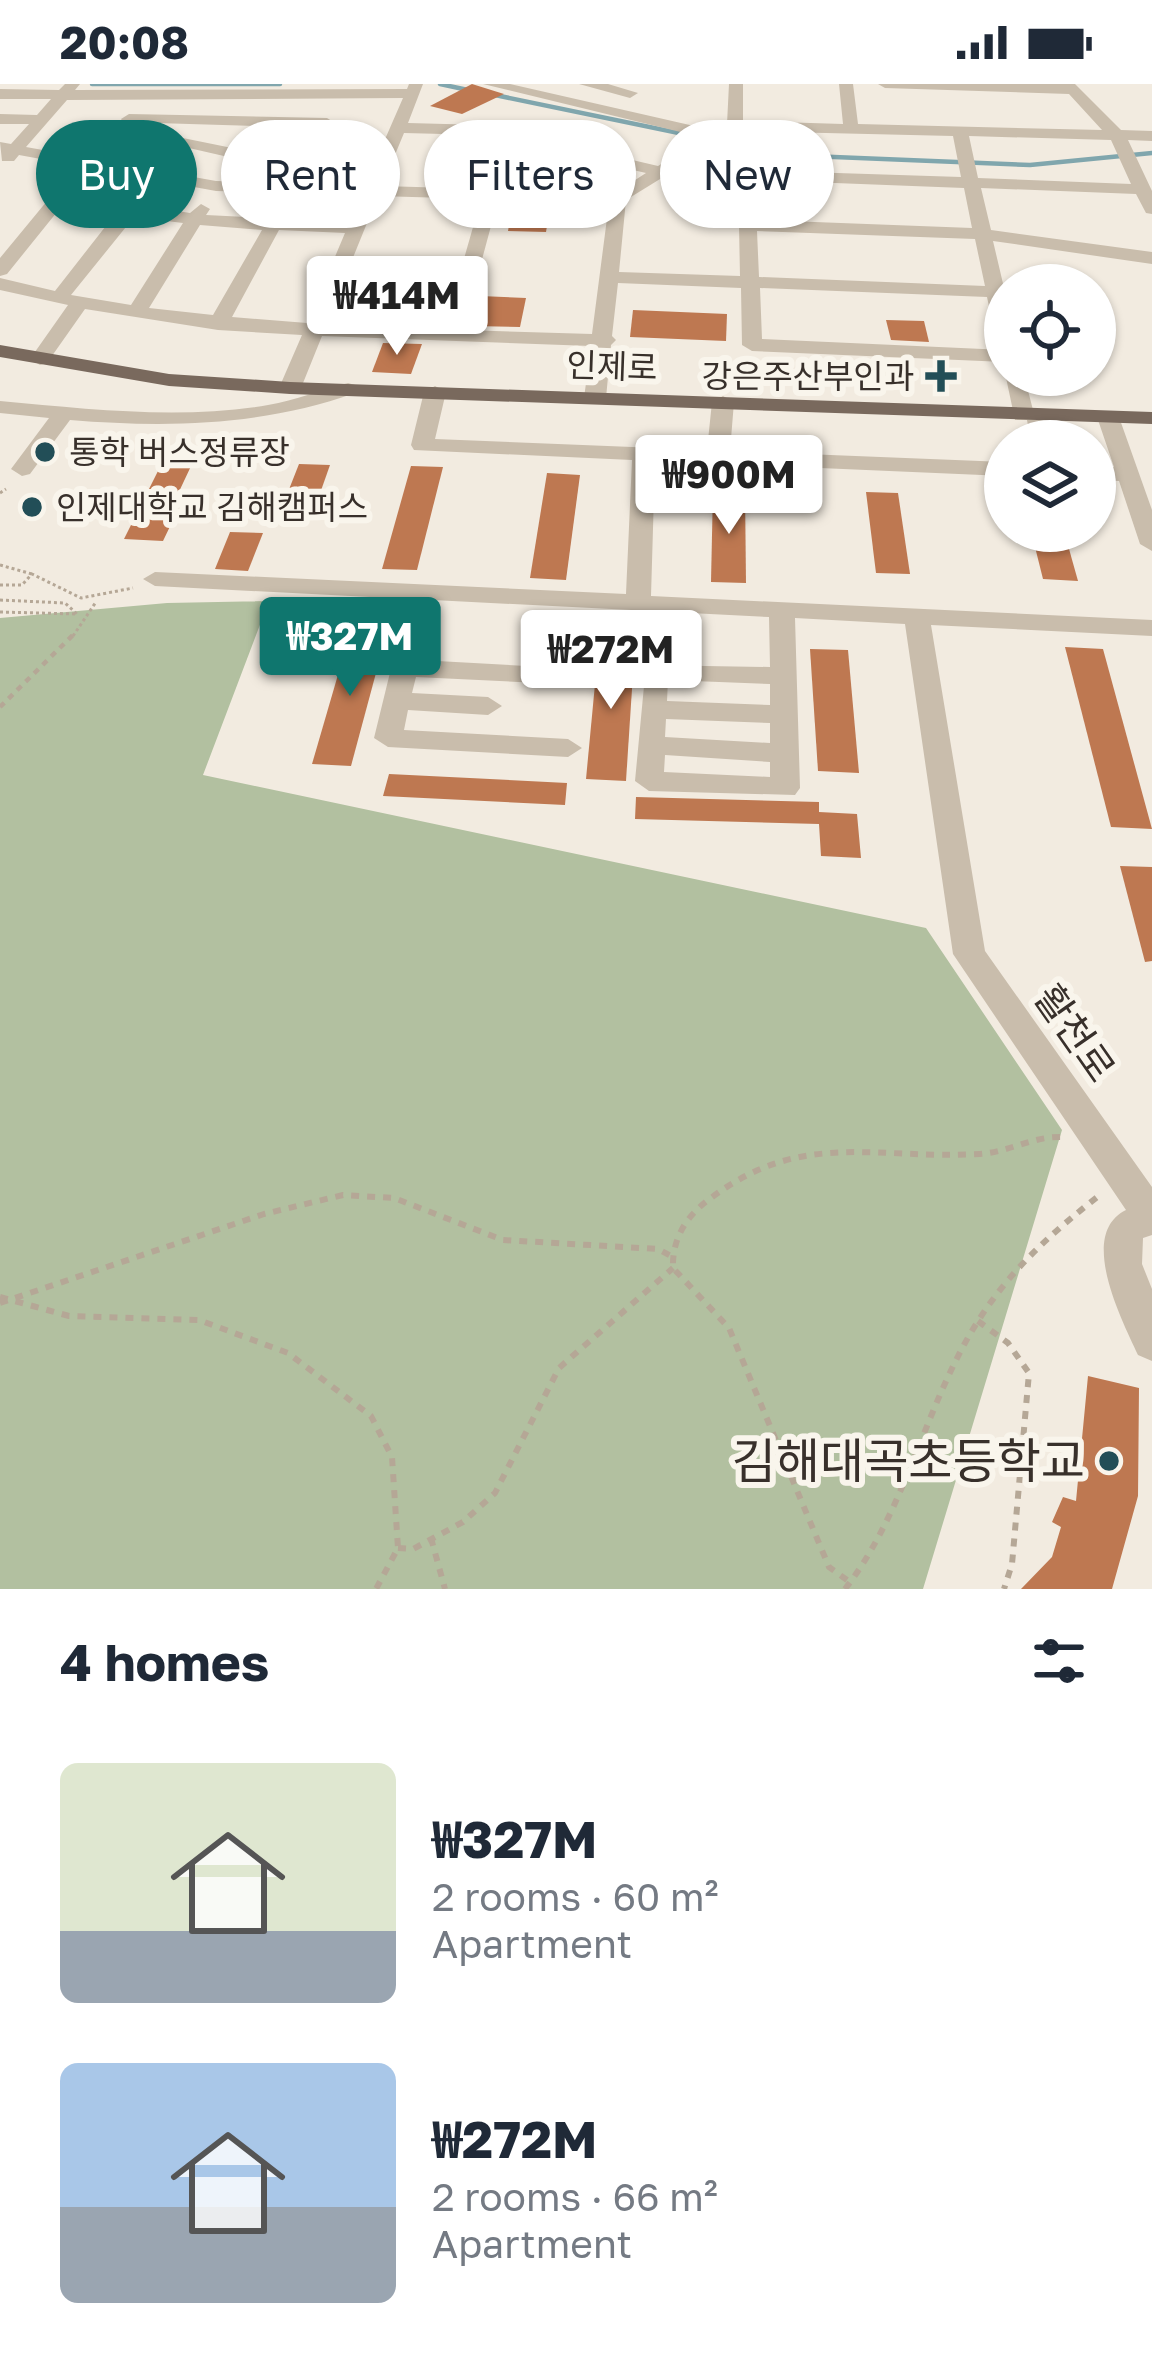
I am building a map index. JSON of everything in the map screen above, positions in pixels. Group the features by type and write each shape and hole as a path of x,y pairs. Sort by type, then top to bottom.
{"main road":[{"name":"인제로","path":"0,351 169,380 290,388 1152,418"}],"street":[{"path":"490,84 660,123"},
{"path":"586,84 631,89 626,115"},
{"path":"735,120 736,84"},
{"path":"846,84 851,129"},
{"path":"886,84 1070,87 1120,140 1152,209"},
{"path":"968,87 969,175 988,264"},
{"path":"0,94 68,90 140,96 416,88 401,128 483,130 660,172"},
{"path":"0,118 42,120 68,90"},
{"path":"328,120 342,93"},
{"path":"121,120 140,96"},
{"path":"0,167 8,148 36,125"},
{"path":"834,129 1120,140 1152,136"},
{"path":"834,176 1139,175"},
{"path":"197,216 221,179"},
{"path":"197,183 221,187"},
{"path":"0,271 36,226"},
{"path":"40,359 69,302 116,228"},
{"path":"136,313 190,228"},
{"path":"218,324 271,228"},
{"path":"290,388 360,228"},
{"path":"452,334 481,228"},
{"path":"596,398 615,228"},
{"path":"748,228 752,345 984,355"},
{"path":"826,228 981,234 1152,258"},
{"path":"610,278 984,292"},
{"path":"0,284 69,302 218,324 606,340"},
{"path":"0,407 64,413 257,416 313,404 347,389"},
{"path":"435,392 422,445 984,468"},
{"path":"1022,396 1032,420"},
{"path":"718,457 723,402"},
{"path":"22,469 64,413"},
{"path":"1108,416 1152,544"},
{"path":"638,603 644,454"},
{"path":"1116,474 1127,474"},
{"path":"155,579 1152,628"},
{"path":"422,592 388,738 568,748"},
{"path":"782,610 784,715 784,753 651,746 655,670 783,676"},
{"name":"활천로","path":"917,617 969,954 1151,1217"},
{"path":"404,668 580,676"},
{"path":"397,701 488,706"},
{"path":"652,709 784,715"},
{"path":"1151,1217 1125,1229 1123,1264 1152,1342"}],"path":[{"path":"0,565 32,574 79,601 96,602 155,579"},
{"path":"0,585 22,586 32,574"},
{"path":"0,600 65,603 77,614 0,612"},
{"path":"0,707 72,637 96,602"},
{"path":"1042,1135 1063,1137 1110,1159 1115,1184 1036,1245 978,1321 872,1555 846,1585 830,1567 729,1328 673,1268 671,1256 674,1239 695,1210 733,1179 802,1152 877,1146 976,1154 1000,1152 1042,1135"},
{"path":"3,1300 264,1214 343,1195 394,1198 503,1240 658,1249 671,1256"},
{"path":"398,1548 413,1550 463,1522 495,1493 559,1368 673,1268"},
{"path":"3,1300 69,1316 199,1321 287,1353 371,1416 392,1457 398,1548 376,1589"},
{"path":"978,1321 1008,1342 1030,1373 1012,1564 1004,1589"},
{"path":"431,1538 445,1589"}],"green space":[{"path":"269,601 203,775 926,928 1062,1130 923,1589 0,1589 0,618 167,603"}],"building":[{"path":"472,84 504,94 462,114 430,106"},
{"path":"509,228 547,228 546,232"},
{"path":"480,296 526,298 520,327 472,326"},
{"path":"633,310 727,314 726,341 630,337"},
{"path":"886,320 924,321 929,342 891,340"},
{"path":"383,343 422,344 411,374 372,372"},
{"path":"162,463 192,464 168,515 175,516 163,541 124,539"},
{"path":"299,464 330,465 318,499 286,497"},
{"path":"411,466 443,467 417,570 382,569"},
{"path":"547,473 580,475 566,580 530,578"},
{"path":"713,489 745,490 746,583 711,582"},
{"path":"866,492 898,493 910,574 876,573"},
{"path":"230,532 263,533 248,571 215,569"},
{"path":"1036,552 1070,552 1078,581 1043,579"},
{"path":"351,630 387,632 351,766 312,764"},
{"path":"599,642 635,643 626,781 586,779"},
{"path":"1065,647 1103,649 1152,829 1111,827"},
{"path":"810,649 848,650 859,773 818,771"},
{"path":"389,774 567,783 565,805 383,796"},
{"path":"636,797 819,802 819,812 857,814 861,858 821,856 819,824 635,819"},
{"path":"1120,866 1152,867 1152,961 1145,962"},
{"name":"김해대곡초등학교","path":"1088,1376 1139,1388 1138,1496 1112,1589 1021,1589 1052,1557 1061,1527 1052,1522 1063,1497 1076,1501"}],"waterway":[{"path":"92,84 280,84"},
{"path":"440,84 468,90"},
{"path":"495,95 785,155 1030,165 1152,153"}],"place":[{"name":"강은주산부인과","path":"941,376"},
{"name":"통학 버스정류장","path":"45,452"},
{"name":"인제대학교 김해캠퍼스","path":"32,507"},
{"name":"김해대곡초등학교","path":"1109,1461"}]}
